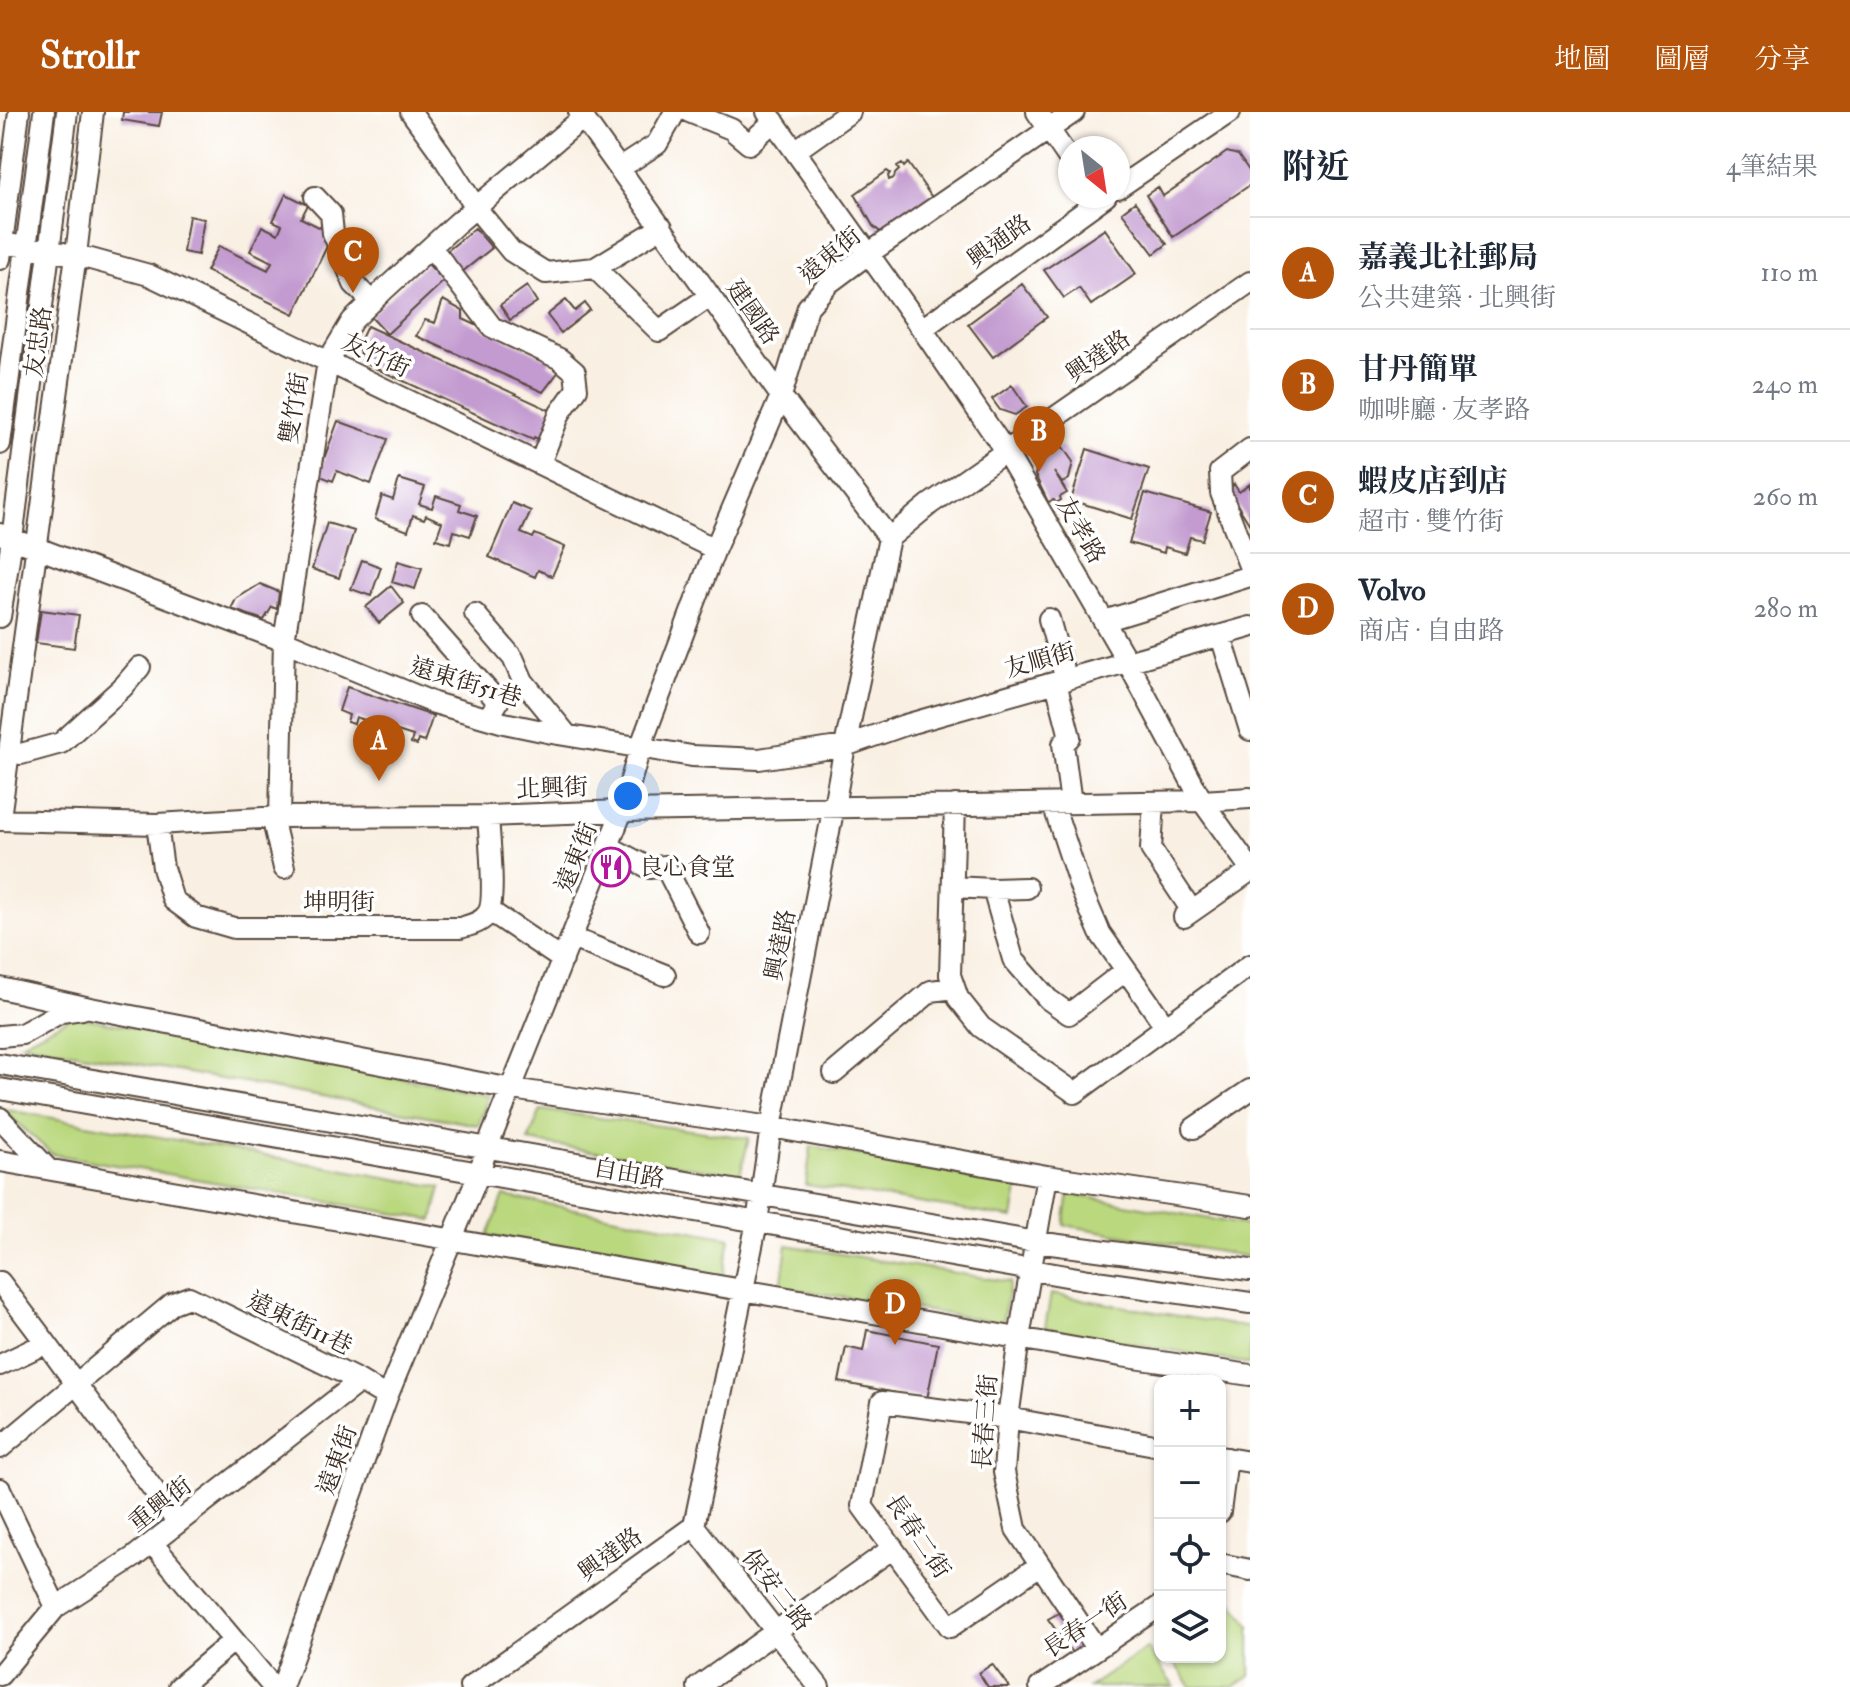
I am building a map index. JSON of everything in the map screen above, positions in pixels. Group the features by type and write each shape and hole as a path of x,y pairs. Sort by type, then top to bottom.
{"street":[{"path":"1,251 6,173 19,112"},
{"name":"友忠路","path":"0,444 44,112"},
{"name":"友忠路","path":"0,617 6,537 67,112"},
{"name":"友忠路","path":"0,819 93,112"},
{"path":"411,112 476,208 511,251 546,273 595,268 662,227"},
{"path":"620,168 657,144 675,112"},
{"path":"689,112 731,129 749,144 770,117"},
{"path":"795,151 850,112"},
{"path":"1037,112 1058,143"},
{"name":"遠東街","path":"282,1687 387,1397 622,811 640,748 715,549 781,396 808,307 829,283 868,254 1074,112"},
{"path":"1130,180 1230,112"},
{"name":"雙竹街","path":"284,868 276,817 284,641 328,361 352,321 431,247 582,115"},
{"name":"建國路","path":"582,115 781,396 889,538"},
{"name":"友孝路","path":"770,117 1006,452 1128,663 1202,801 1250,870"},
{"path":"315,197 331,214 333,233 354,284 372,302"},
{"name":"興通路","path":"922,329 1086,208"},
{"name":"友竹街","path":"1,251 27,247 76,255 149,275 715,549"},
{"path":"431,247 492,327 560,359 575,372 577,389 560,413 540,463"},
{"path":"595,268 659,331 710,296"},
{"name":"興達路","path":"470,1687 694,1526 757,1222 771,1127 889,538 930,504 1250,282"},
{"path":"1250,449 1220,472 1221,493 1250,568"},
{"name":"遠東街51巷","path":"6,537 284,641 434,703 488,718 640,748"},
{"path":"1104,621 1250,576"},
{"path":"475,614 513,658 523,681 567,735"},
{"path":"422,616 498,702 488,718"},
{"path":"1049,619 1070,737 1063,744 1062,804 1081,889 1100,933 1166,1027"},
{"name":"友順街","path":"640,748 692,756 759,759 845,746 905,725 1250,627"},
{"path":"1221,636 1250,730"},
{"path":"9,751 21,754 61,743 123,687 140,667"},
{"name":"北興街","path":"0,819 157,824 276,817 488,816 1250,798"},
{"path":"1154,802 1151,849 1188,914 1250,870"},
{"path":"955,805 950,975 958,998 981,1027 1075,1093 1250,965"},
{"path":"488,816 490,911 563,960"},
{"name":"坤明街","path":"157,824 163,868 173,900 196,917 234,928 460,928 480,921 490,911"},
{"path":"608,846 649,868 665,866 699,933"},
{"path":"953,887 1027,888"},
{"path":"993,889 1013,959 1048,999 1069,1014 1125,971"},
{"path":"572,938 665,975"},
{"path":"0,988 512,1089 771,1127 1047,1176 1250,1206"},
{"path":"834,1073 931,991 954,988"},
{"path":"0,1036 22,1034 61,1012 90,1008"},
{"name":"自由路","path":"0,1064 1036,1242 1250,1270"},
{"name":"自由路","path":"0,1089 1031,1270 1250,1303"},
{"path":"1194,1128 1250,1090"},
{"path":"0,1118 48,1169"},
{"path":"0,1161 1019,1338 1250,1375"},
{"name":"長春三街","path":"1047,1176 1019,1338 1004,1472 1016,1529 1096,1648"},
{"path":"0,1282 178,1523"},
{"name":"遠東街11巷","path":"76,1383 173,1303 189,1297 387,1397"},
{"path":"0,1365 46,1343"},
{"name":"重興街","path":"0,1675 56,1607 134,1557 360,1381"},
{"path":"0,1448 76,1383"},
{"name":"長春二街","path":"1040,1565 950,1627 862,1506 882,1402 1008,1418 1154,1445"},
{"path":"1226,1458 1250,1462"},
{"path":"0,1489 56,1607"},
{"name":"保安二路","path":"694,1526 819,1687"},
{"path":"152,1543 273,1687"},
{"path":"698,1687 893,1548"},
{"path":"1226,1565 1250,1570"},
{"name":"長春一街","path":"1040,1687 1154,1610"},
{"path":"179,1687 233,1641"}],"green space":[{"path":"73,1016 489,1095 478,1125 21,1043"},
{"path":"2,1109 441,1187 433,1220 52,1154"},
{"path":"541,1110 749,1138 740,1175 528,1141"},
{"path":"811,1146 1019,1184 1013,1218 806,1185"},
{"path":"1069,1194 1250,1226 1250,1257 1064,1225"},
{"path":"504,1196 730,1238 723,1277 488,1236"},
{"path":"787,1245 1010,1282 1002,1323 781,1287"},
{"path":"1051,1294 1250,1328 1250,1364 1045,1328"},
{"path":"1230,1598 1250,1626 1250,1676 1234,1687 1191,1687 1174,1663 1226,1663 1226,1601"},
{"path":"1147,1648 1154,1663 1157,1663 1174,1687 1089,1687"}],"building":[{"path":"123,112 162,112 159,126 122,120"},
{"path":"1227,152 1238,155 1250,172 1250,185 1173,237 1146,195 1158,187 1163,196"},
{"path":"908,163 933,199 883,232 879,231 855,194 887,171 890,173 889,180 894,178 899,170 897,167"},
{"path":"286,194 308,205 301,218 333,234 294,314 206,271 219,246 268,270 272,262 250,251 262,226 278,234 282,225 273,221"},
{"path":"1135,202 1167,244 1154,254 1122,212"},
{"path":"189,216 204,219 198,255 183,252"},
{"path":"475,228 492,248 462,272 446,252"},
{"path":"1105,229 1136,274 1091,305 1079,288 1064,298 1044,270"},
{"path":"427,263 444,281 387,334 370,316"},
{"path":"1022,284 1047,317 993,357 968,324"},
{"path":"527,286 537,302 510,320 500,305"},
{"path":"443,300 463,311 463,319 551,360 548,364 559,371 543,392 416,336 425,320 435,323"},
{"path":"566,300 575,311 585,303 590,310 561,333 547,315"},
{"path":"367,326 556,413 543,441 534,437 533,440 362,362 358,345"},
{"path":"1012,385 1027,407 1015,415 1000,410 992,399"},
{"path":"338,421 388,439 371,484 337,471 333,481 318,475"},
{"path":"1062,446 1073,462 1069,479 1062,483 1054,472 1067,493 1056,503 1054,500 1048,502 1035,475 1037,465"},
{"path":"1087,449 1149,469 1132,519 1071,500"},
{"path":"399,479 425,487 419,504 432,508 436,496 461,504 459,510 477,516 470,536 454,531 451,543 436,539 442,522 426,515 424,519 413,515 408,531 375,519 382,496 393,500"},
{"path":"1234,484 1239,492 1250,484 1250,525 1228,490"},
{"path":"1145,493 1211,512 1202,540 1190,537 1185,553 1165,547 1164,553 1129,543"},
{"path":"512,503 531,511 521,533 533,538 535,534 565,547 552,576 538,570 535,577 489,557"},
{"path":"327,523 354,531 339,578 312,569"},
{"path":"362,560 381,567 371,596 351,589"},
{"path":"398,561 422,568 415,589 392,582"},
{"path":"260,584 279,592 277,609 272,607 264,620 231,609 236,599"},
{"path":"391,586 404,603 379,623 366,607"},
{"path":"41,610 79,615 74,648 36,643"},
{"path":"347,687 433,716 424,742 418,740 417,745 411,743 413,736 388,728 386,735 380,733 382,726 356,717 354,724 347,722 349,715 339,711"},
{"path":"867,1330 938,1344 927,1399 839,1382 846,1347 863,1351"},
{"path":"1066,1609 1089,1644 1073,1654 1048,1619"},
{"path":"992,1664 1009,1687 988,1687 979,1673"}],"place":[{"name":"蝦皮店到店","path":"353,293"},
{"name":"甘丹簡單","path":"1039,472"},
{"name":"嘉義北社郵局","path":"379,781"},
{"name":"良心食堂","path":"611,867"},
{"name":"Volvo","path":"895,1345"}]}
